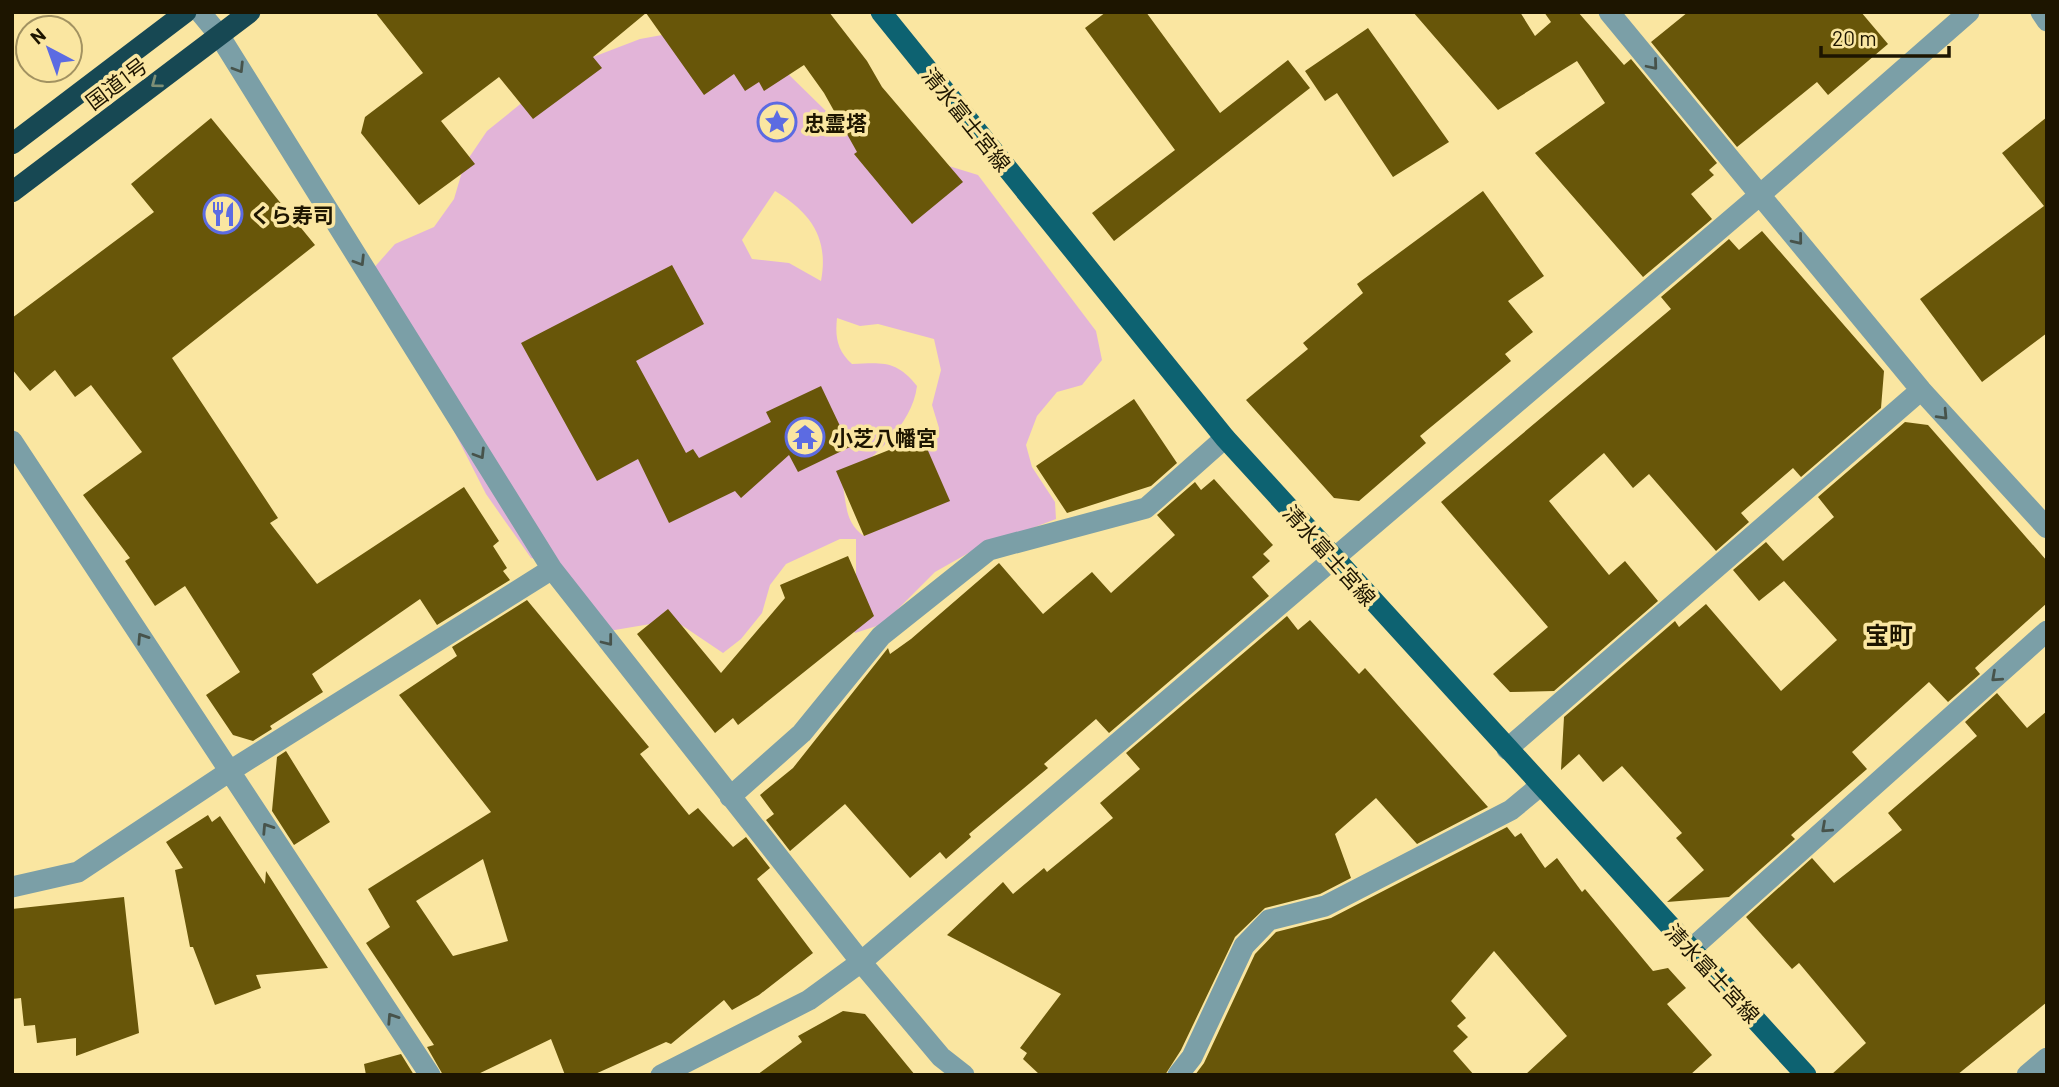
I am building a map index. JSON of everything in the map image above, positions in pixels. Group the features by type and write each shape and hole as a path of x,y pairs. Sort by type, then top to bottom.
{"highway":[{"name":"国道1号","path":"12,144 186,12"},
{"name":"国道1号","path":"12,192 250,12"}],"main road":[{"name":"清水富士宮線","path":"881,12 1225,438 1806,1075"}],"street":[{"path":"200,12 219,35 552,569 861,962 941,1057 964,1075"},
{"path":"1609,12 1921,390 2047,528"},
{"path":"661,1075 809,1000 861,962 1761,194 1969,12"},
{"path":"2040,12 2047,21"},
{"path":"1507,749 1921,390"},
{"path":"730,797 802,733 881,636 989,550 1146,508 1225,438"},
{"path":"12,441 430,1075"},
{"path":"12,887 78,872 230,771 552,569"},
{"path":"1691,949 2047,631"},
{"path":"1178,1075 1192,1058 1244,946 1269,920 1325,906 1511,810 1540,786"},
{"path":"2027,1075 2047,1059"}],"shaded area":[{"path":"662,35 780,66 827,112 861,139 978,175 1096,331 1102,360 1082,385 1057,392 1037,416 1026,445 1032,467 1055,502 1056,519 972,551 935,572 883,624 855,633 847,614 856,574 856,539 840,539 786,564 770,585 762,613 741,639 723,653 674,620 603,632 549,563 531,558 486,494 372,270 395,244 434,227 454,199 464,165 487,131 529,97 593,57 640,39","holes":["775,191 799,208 814,228 822,252 821,281 789,263 752,259 742,240","837,318 860,326 878,324 934,339 941,370 932,405 939,428 925,453 901,519 864,536 850,518 842,482 878,452 899,428 914,401 917,386 895,367 872,363 852,364 838,343"]}],"building":[{"path":"375,12 829,12 867,61 882,87 963,182 912,224 854,154 857,152 824,93 804,65 764,91 759,82 745,91 734,74 704,95 646,13 593,57 602,68 533,119 499,77 441,121 475,164 419,205 361,133 365,117 423,73"},
{"path":"1106,12 1146,12 1220,113 1288,60 1310,88 1114,241 1092,213 1175,150 1085,28"},
{"path":"1413,12 1520,12 1535,36 1551,22 1544,12 1578,12 1624,65 1631,59 1717,163 1709,170 1714,175 1691,194 1712,219 1643,277 1535,153 1605,103 1577,61 1498,110"},
{"path":"1688,12 1861,12 1888,44 1828,95 1817,82 1737,147 1651,42"},
{"path":"1368,28 1449,142 1393,177 1337,93 1325,101 1305,71"},
{"path":"2047,117 2047,333 1982,382 1920,299 2044,206 2002,153"},
{"path":"211,118 315,245 172,358 278,518 270,523 317,584 464,487 499,541 493,546 507,568 503,571 510,580 437,625 420,599 312,674 323,692 270,726 272,729 253,741 233,735 206,695 240,672 185,586 155,606 125,561 130,558 83,495 142,452 91,385 75,397 55,370 30,391 12,369 12,318 154,212 131,184"},
{"path":"1483,191 1544,276 1508,301 1533,332 1505,354 1511,361 1420,436 1426,443 1359,501 1334,498 1246,400 1308,349 1303,343 1363,293 1357,284"},
{"path":"1762,231 1884,371 1881,408 1801,477 1793,468 1741,513 1749,522 1716,551 1649,474 1633,488 1604,453 1549,501 1609,575 1625,561 1658,601 1554,691 1510,692 1493,674 1548,627 1441,502 1671,309 1661,297 1729,239 1739,250"},
{"path":"672,265 704,324 636,361 686,453 693,449 699,458 771,422 766,412 821,386 850,447 798,472 789,455 741,498 735,491 669,523 638,459 597,481 521,343"},
{"path":"1134,399 1177,463 1151,486 1067,513 1036,466"},
{"path":"1905,422 1928,425 2047,561 2047,603 1975,668 1980,674 1948,702 1929,682 1852,752 1867,769 1791,835 1795,839 1729,897 1667,902 1704,870 1676,838 1682,833 1622,766 1603,782 1579,754 1561,770 1564,717 1675,621 1679,627 1706,604 1781,691 1837,640 1784,581 1759,601 1733,570 1766,542 1783,561 1834,517 1818,497"},
{"path":"922,437 950,501 864,536 836,471"},
{"path":"1214,479 1273,545 1263,554 1270,561 1252,577 1269,596 1109,733 1096,719 1044,764 1048,768 969,834 971,837 946,859 940,852 910,878 845,804 790,851 766,820 774,814 760,795 793,768 888,648 890,654 911,639 999,563 1043,614 1092,572 1111,593 1175,535 1157,515 1195,482 1201,490"},
{"path":"848,556 874,616 738,725 733,718 715,733 637,634 668,609 721,673 785,598 780,585"},
{"path":"527,600 649,747 640,754 689,815 698,808 733,847 746,837 770,868 757,879 813,953 759,995 732,1010 724,1000 671,1044 666,1042 593,1075 565,1075 551,1039 476,1075 443,1075 427,1047 434,1045 366,943 390,927 368,889 491,812 399,695 457,656 452,647","holes":["483,859 508,941 453,956 416,901"]},
{"path":"1287,616 1298,630 1310,620 1359,674 1365,668 1488,807 1417,844 1376,798 1335,834 1351,878 1320,894 1265,908 1235,937 1181,1050 1165,1075 1040,1075 1023,1059 1027,1053 1020,1048 1061,994 947,935 1003,882 1013,894 1044,868 1047,872 1113,818 1100,803 1140,769 1126,753"},
{"path":"1997,693 2027,728 2047,711 2047,1002 1957,1075 1831,1075 1866,1043 1799,963 1792,969 1746,917 1812,858 1834,883 1902,830 1888,813 1977,736 1965,722"},
{"path":"286,751 330,822 294,845 272,811 277,757"},
{"path":"208,815 212,822 220,816 265,884 266,871 328,968 256,975 261,988 215,1005 193,947 190,947 175,870 183,868 166,842"},
{"path":"1507,827 1515,837 1521,833 1545,868 1557,858 1582,892 1585,889 1653,971 1668,968 1686,988 1667,1004 1712,1055 1690,1075 1525,1075 1567,1036 1494,951 1451,1001 1466,1018 1457,1026 1468,1037 1453,1051 1474,1075 1195,1075 1204,1063 1255,954 1276,932 1331,918"},
{"path":"124,897 139,1033 76,1056 76,1038 37,1043 35,1025 24,1026 21,998 12,999 12,909"},
{"path":"843,1011 865,1014 915,1075 757,1075 802,1042 798,1036"},
{"path":"401,1054 414,1075 366,1075 364,1064"}],"place":[{"name":"忠霊塔","path":"777,122"},
{"name":"くら寿司","path":"223,214"},
{"name":"小芝八幡宮","path":"805,437"}],"district":[{"name":"宝町","path":"1889,634"}]}
